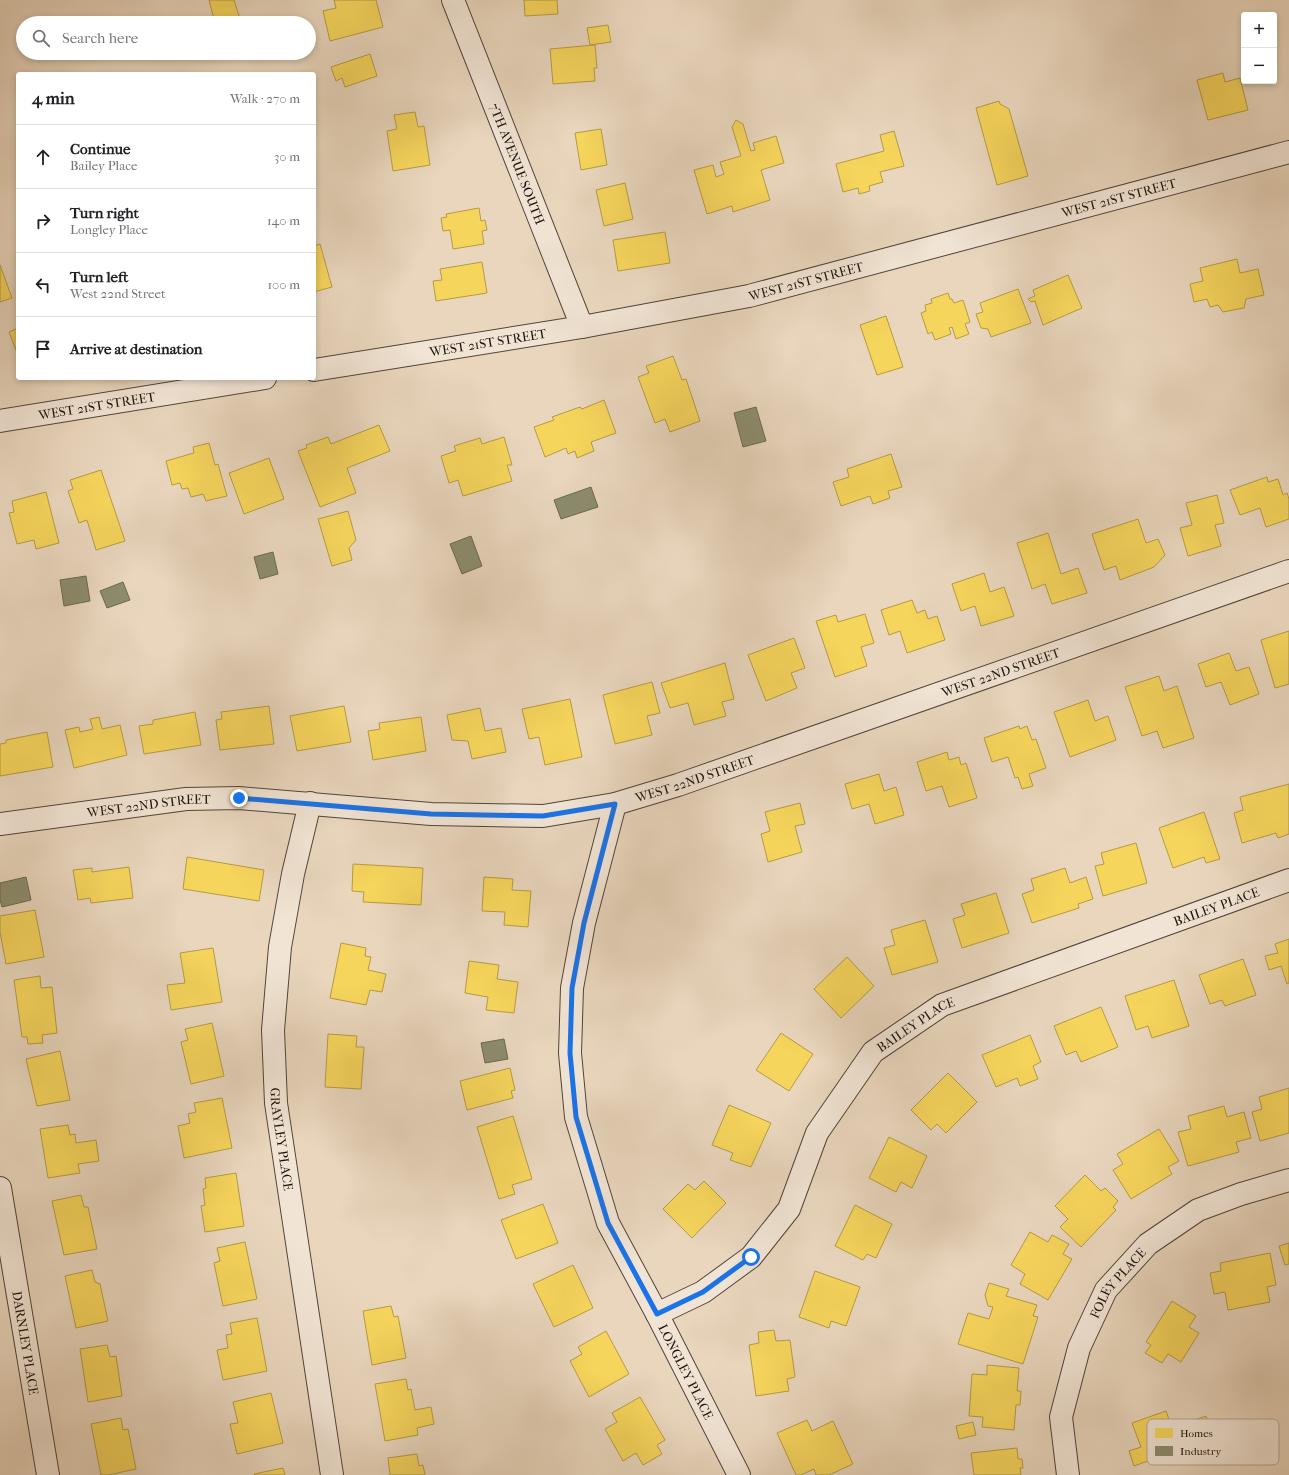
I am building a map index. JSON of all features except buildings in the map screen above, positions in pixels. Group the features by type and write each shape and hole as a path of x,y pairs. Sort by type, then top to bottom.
{"street":[{"name":"7TH AVENUE SOUTH","path":"453,0 582,327"},
{"name":"WEST 21ST STREET","path":"316,370 582,327 749,296 1289,152"},
{"name":"WEST 21ST STREET","path":"0,420 252,380"},
{"name":"WEST 22ND STREET","path":"0,824 186,799 239,798 431,814 543,816 615,804 678,785 1289,571"},
{"name":"GRAYLEY PLACE","path":"310,803 293,874 280,947 273,1037 276,1103 332,1475"},
{"name":"LONGLEY PLACE","path":"615,804 584,923 572,988 570,1053 576,1117 608,1223 657,1314 739,1475"},
{"name":"BAILEY PLACE","path":"657,1314 703,1292 751,1257 789,1209 817,1133 874,1052 942,1005 1289,880"},
{"name":"FOLEY PLACE","path":"1068,1475 1061,1417 1079,1348 1106,1290 1148,1244 1198,1210 1241,1194 1289,1180"},
{"name":"DARNLEY PLACE","path":"0,1188 48,1475"}],"route":[{"path":"239,798 431,814 543,816 615,804 584,923 572,988 570,1053 576,1117 608,1223 657,1314 703,1292 751,1257"}]}
